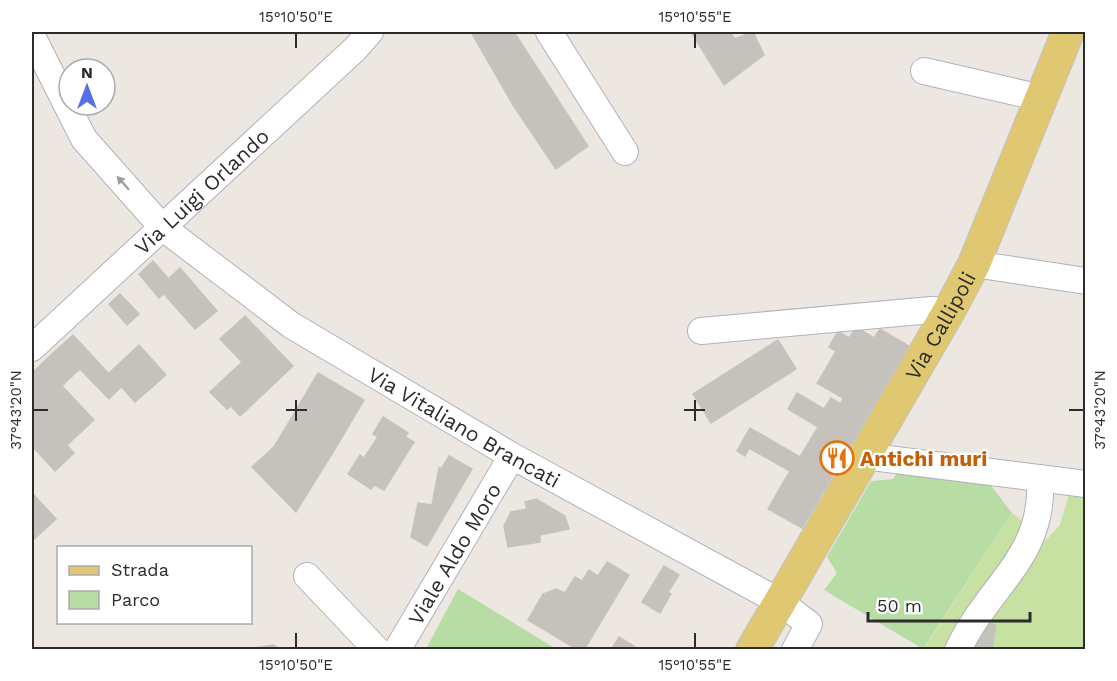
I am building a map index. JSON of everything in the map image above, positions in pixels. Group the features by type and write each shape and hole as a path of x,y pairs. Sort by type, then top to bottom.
{"main road":[{"name":"Via Callipoli","path":"752,650 974,264 1068,32"}],"street":[{"name":"Via Luigi Orlando","path":"32,348 355,49 370,32"},
{"path":"549,32 625,152"},
{"name":"Via Vitaliano Brancati","path":"32,36 84,139 162,227 291,325 512,456 780,602 809,624 795,650"},
{"path":"924,71 1041,98"},
{"path":"974,264 1086,281"},
{"path":"701,332 931,310 949,311"},
{"name":"Viale Aldo Moro","path":"397,650 512,456"},
{"path":"864,456 1086,484"},
{"path":"958,650 971,623 1021,557 1035,532 1041,502 1040,478"},
{"path":"307,576 377,650"}],"green space":[{"path":"899,470 989,483 1012,513 923,649 824,590 837,573 827,557 871,481 893,479"},
{"path":"1070,490 1085,492 1085,649 923,650 1012,513 1046,540 1060,525"},
{"path":"458,589 556,649 426,649"}],"building":[{"path":"471,32 514,32 588,146 556,169 513,105"},
{"path":"691,32 730,32 735,39 753,32 764,55 724,85"},
{"path":"153,261 205,321 195,329 164,294 159,298 139,274"},
{"path":"180,268 217,311 205,321 168,279"},
{"path":"120,294 139,314 127,325 109,304"},
{"path":"245,316 293,366 240,416 231,406 227,409 210,392 242,362 220,339"},
{"path":"856,327 874,338 880,329 909,346 887,382 829,347 838,331 849,338"},
{"path":"73,335 121,387 109,399 80,369 72,376 52,354"},
{"path":"778,340 796,369 711,423 693,394"},
{"path":"139,345 166,375 135,402 109,373"},
{"path":"836,351 887,382 876,402 824,372"},
{"path":"52,354 72,376 62,386 94,420 67,445 32,407 32,373"},
{"path":"824,372 876,402 866,419 841,403 843,398 817,383"},
{"path":"318,373 364,400 332,454 286,427"},
{"path":"797,393 824,409 831,398 866,419 850,446 788,409"},
{"path":"32,407 74,453 55,471 32,446"},
{"path":"383,417 408,433 405,437 414,442 384,490 374,485 371,489 348,474 360,455 364,458 378,437 373,434"},
{"path":"286,427 332,454 320,473 274,447"},
{"path":"818,427 850,446 829,482 746,435 750,428 800,457"},
{"path":"746,435 829,482 802,528 768,509 790,471 749,448 745,456 737,451"},
{"path":"274,447 320,473 296,512 252,467"},
{"path":"449,456 472,469 427,546 411,537 418,503 432,505 439,468 442,468"},
{"path":"32,493 56,519 32,541"},
{"path":"536,499 565,516 569,529 540,535 540,542 508,547 504,526 511,512 527,509 525,502"},
{"path":"607,562 629,575 584,650 578,650 528,620 543,594 556,589 565,593 575,577 582,581 589,570 598,576"},
{"path":"664,566 679,575 668,592 671,594 660,613 642,602"},
{"path":"979,621 996,625 992,650 969,650"},
{"path":"619,637 640,650 611,650"},
{"path":"273,645 282,650 255,650 255,648"}],"place":[{"name":"Antichi muri","path":"837,458"}]}
